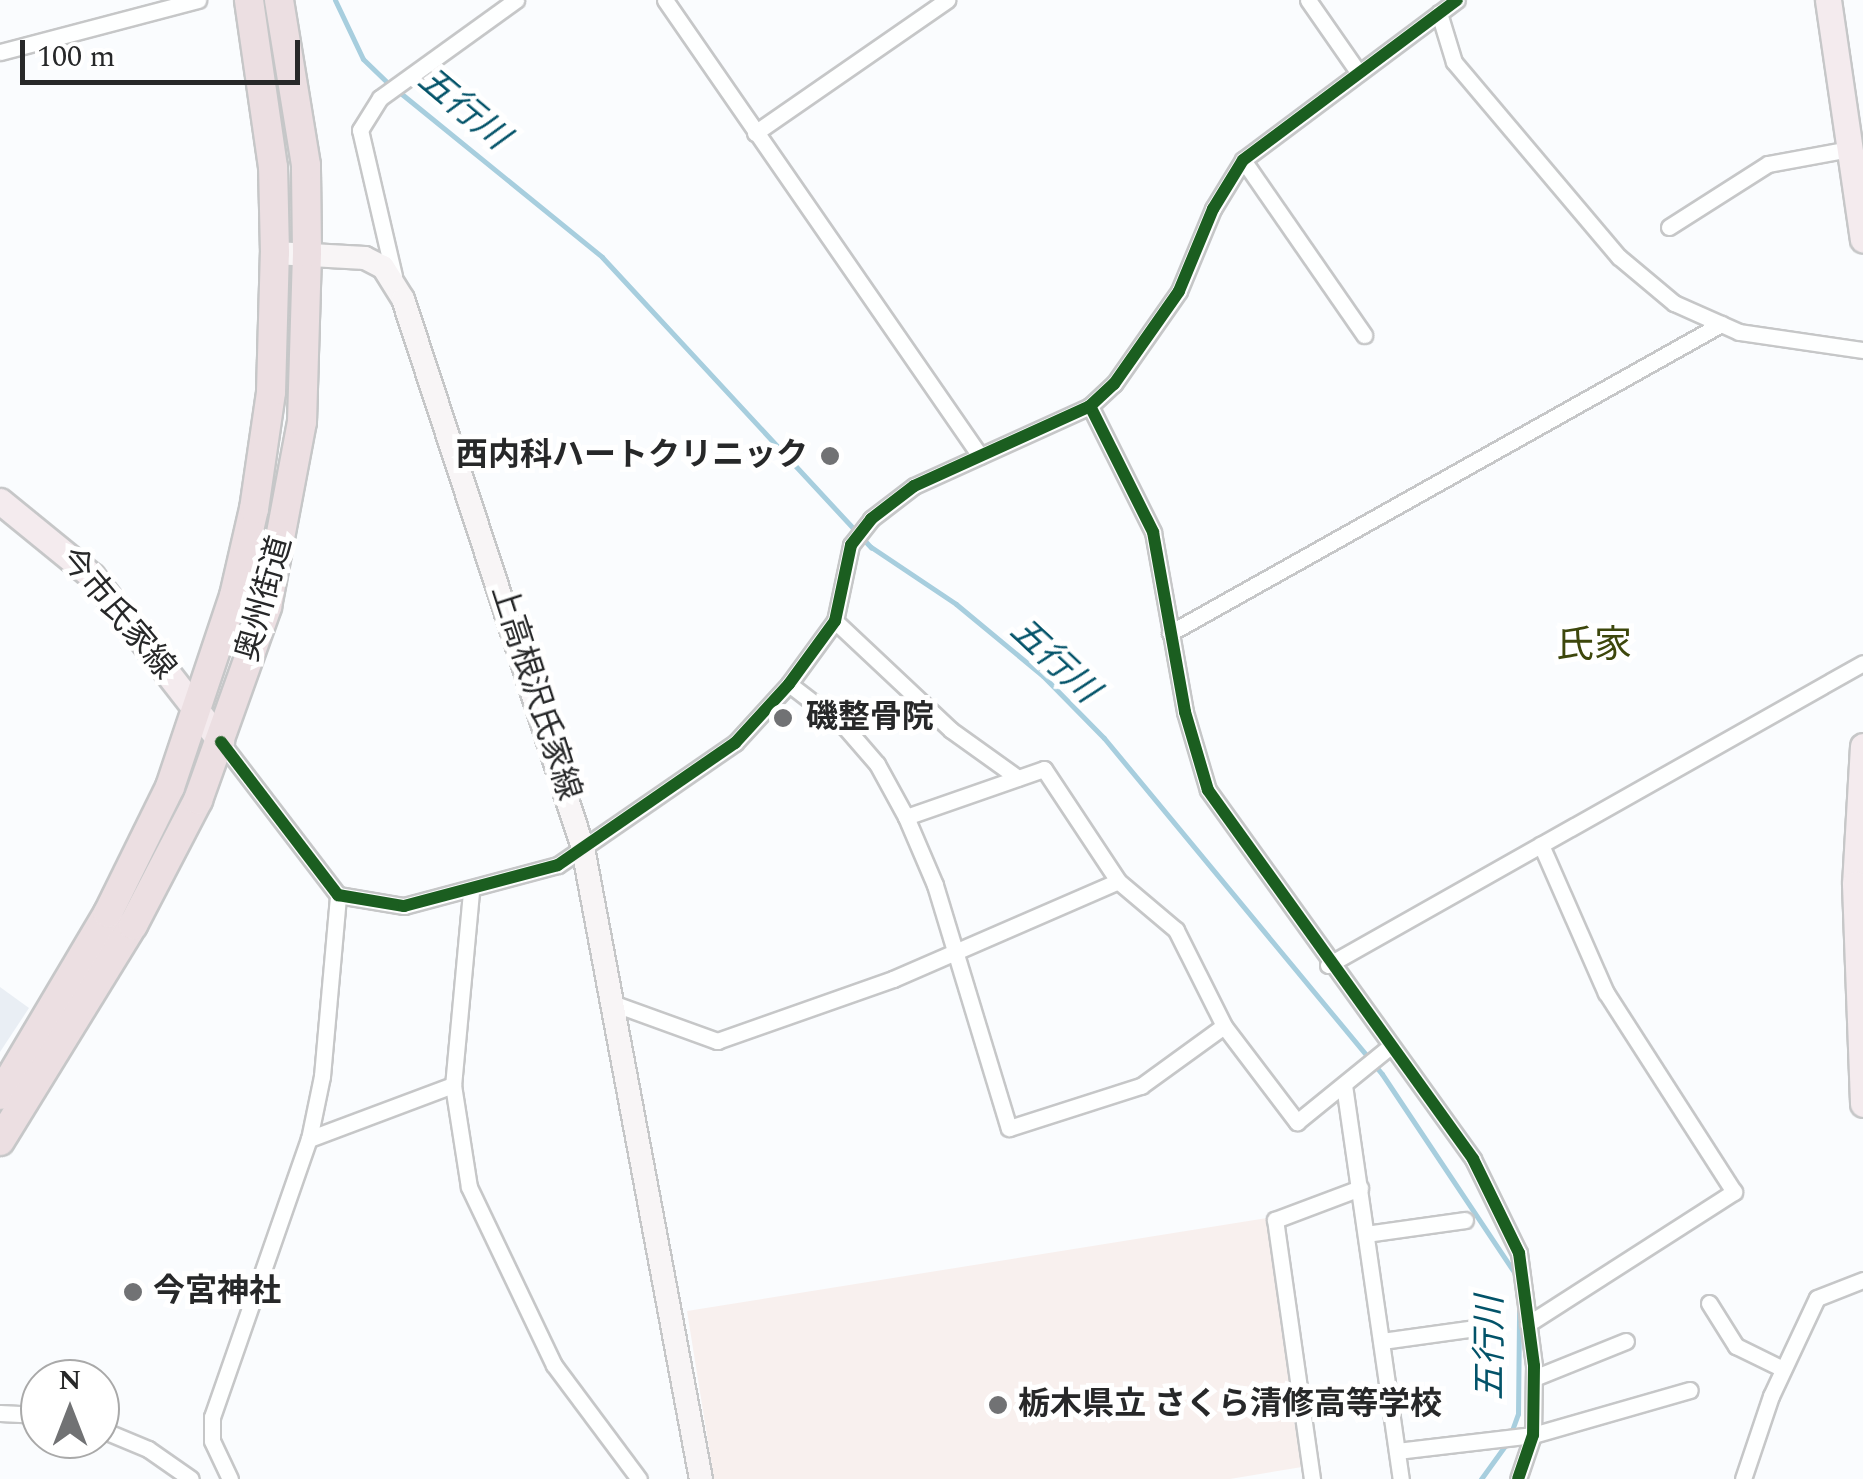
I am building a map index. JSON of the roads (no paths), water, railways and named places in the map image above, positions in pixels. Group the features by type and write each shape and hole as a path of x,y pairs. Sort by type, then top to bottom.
{"highway":[{"name":"奥州街道","path":"0,1095 108,913 170,788 198,712 254,509 270,392 275,254 273,167 249,0"},
{"name":"奥州街道","path":"0,1141 133,925 220,742 266,607 288,518 302,422 306,165 279,0"}],"main road":[{"path":"1828,0 1863,239"},
{"path":"275,254 307,252 365,258 395,281"},
{"name":"上高根沢氏家線","path":"395,281 504,593 583,848 701,1479"},
{"name":"今市氏家線","path":"0,500 92,576 220,742"},
{"path":"1863,746 1855,884 1863,1104"}],"street":[{"path":"0,52 198,0"},
{"path":"395,281 360,130 380,98 516,0"},
{"path":"665,0 980,456"},
{"path":"755,132 947,0"},
{"path":"1308,0 1358,72"},
{"path":"338,895 404,906 471,892 558,865 735,743 790,684 836,621 850,546 870,519 914,486 1090,406 1147,344 1228,178 1244,160 1457,0"},
{"path":"1439,13 1454,62 1619,257 1674,303 1721,324 1790,343 1863,350"},
{"path":"1669,227 1768,164 1850,149"},
{"path":"1244,160 1364,335"},
{"path":"1170,634 1721,324"},
{"path":"1090,406 1153,532 1170,634 1208,790 1328,965 1474,1159 1518,1253 1534,1378 1533,1434 1518,1479"},
{"path":"836,621 951,730 1018,778"},
{"path":"1328,965 1863,664"},
{"path":"790,684 866,752 906,817 954,948 1009,1128 1141,1086 1224,1026"},
{"path":"220,742 338,895 322,1076 309,1138 212,1417 212,1441 230,1479"},
{"path":"906,817 1044,770 1118,881 1176,930 1224,1026 1297,1122 1388,1048"},
{"path":"1528,1324 1734,1192 1606,993 1541,845"},
{"path":"615,1004 716,1041 893,979 954,948 1118,881"},
{"path":"471,892 453,1085 469,1187 554,1364 638,1479"},
{"path":"309,1138 453,1085"},
{"path":"1344,1085 1401,1479"},
{"path":"1312,1479 1275,1220 1360,1188"},
{"path":"1366,1234 1465,1220"},
{"path":"1743,1479 1783,1369 1817,1298 1863,1280"},
{"path":"1709,1303 1736,1346 1783,1369"},
{"path":"1382,1341 1490,1326"},
{"path":"1534,1378 1626,1341"},
{"path":"1398,1451 1533,1434 1690,1390"},
{"path":"120,1437 148,1449 192,1479"}],"waterway":[{"name":"五行川","path":"335,0 363,59 389,84"},
{"name":"五行川","path":"398,91 602,257 871,547 956,604 1043,676 1104,738 1382,1074 1516,1275"},
{"name":"五行川","path":"1511,1433 1518,1414 1519,1310"},
{"name":"五行川","path":"1481,1479 1507,1443"}],"place":[{"name":"西内科ハートクリニック","path":"830,456"},
{"name":"磯整骨院","path":"783,718"},
{"name":"今宮神社","path":"133,1292"},
{"name":"栃木県立 さくら清修高等学校","path":"998,1405"}],"district":[{"name":"氏家","path":"1594,647"}]}
